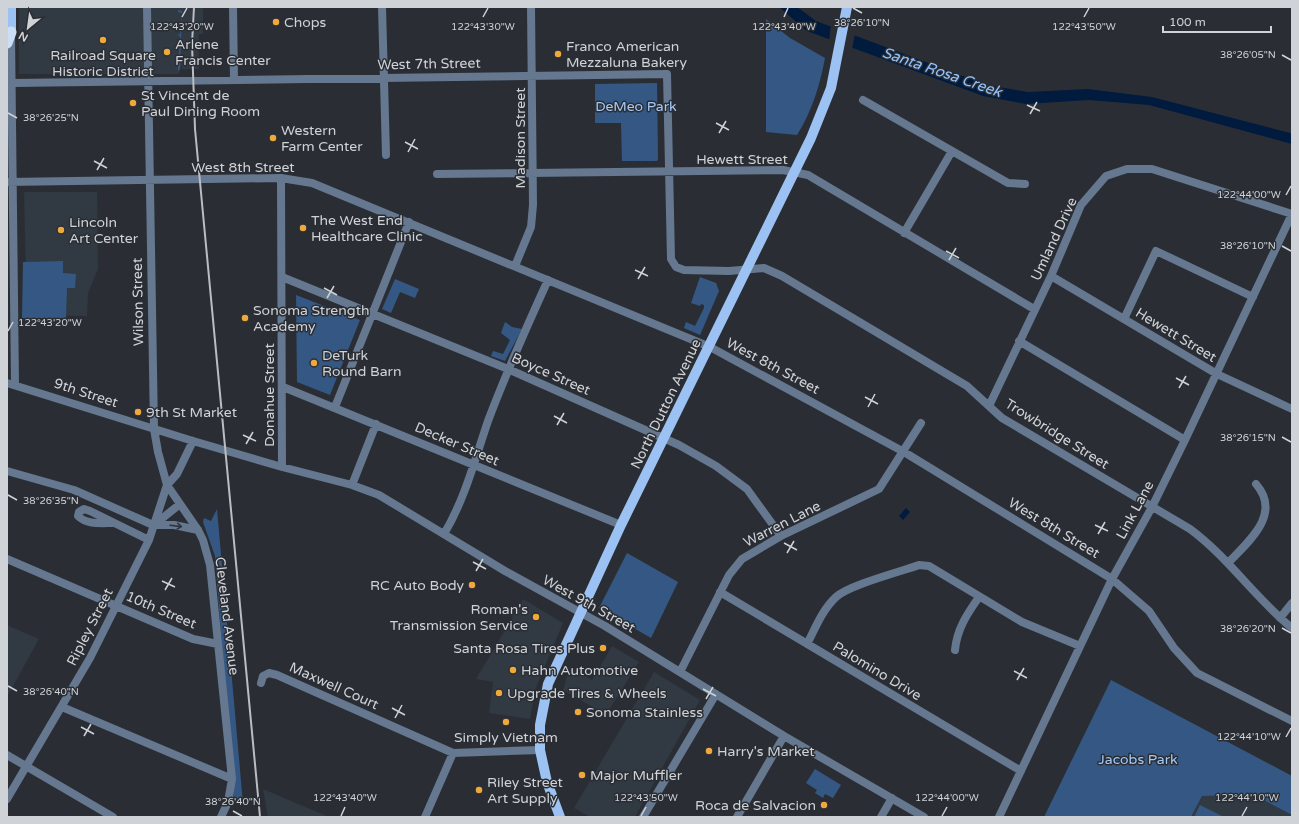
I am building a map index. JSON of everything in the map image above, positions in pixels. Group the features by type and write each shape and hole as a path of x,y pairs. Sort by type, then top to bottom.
{"highway":[{"path":"7,43 11,32"}],"main road":[{"path":"11,7 11,32"},
{"name":"North Dutton Avenue","path":"560,817 547,782 540,750 540,725 548,684 621,525 710,347 746,268 822,113 836,67 846,7"}],"street":[{"name":"Wilson Street","path":"147,7 147,81 154,429"},
{"path":"233,7 234,80"},
{"path":"382,7 386,155"},
{"name":"Madison Street","path":"515,266 531,227 533,174 531,7"},
{"path":"11,32 13,83 10,182 11,384"},
{"name":"West 7th Street","path":"13,83 667,74 670,173"},
{"path":"863,100 1008,183 1025,184"},
{"path":"904,233 952,151"},
{"name":"Umland Drive","path":"989,406 1051,276 1081,205 1106,176 1127,169 1152,169 1292,214"},
{"name":"Hewett Street","path":"437,174 670,173 783,170 793,172 808,176 1034,309"},
{"name":"Trowbridge Street","path":"670,173 671,259 676,267 684,270 729,272 746,268 764,268 782,276 967,386 1002,418 1152,507 1209,544 1229,562 1265,604 1292,628"},
{"name":"West 8th Street","path":"10,182 281,178 312,182 710,347 904,452 1112,579 1149,611 1177,652 1197,673 1292,721"},
{"name":"Donahue Street","path":"281,178 283,386 282,467"},
{"name":"Link Lane","path":"999,817 1112,579 1152,507 1185,440 1292,214"},
{"path":"335,407 409,222"},
{"path":"1124,319 1156,251 1253,297"},
{"name":"Hewett Street","path":"1051,276 1217,374 1292,409"},
{"name":"Boyce Street","path":"282,277 508,369 665,438 716,466 747,489 781,536"},
{"path":"444,534 474,466 488,422 508,369 548,280"},
{"path":"1019,341 1185,440"},
{"name":"9th Street","path":"11,384 225,450"},
{"name":"Decker Street","path":"283,386 474,466 621,525"},
{"name":"Warren Lane","path":"680,672 729,575 742,559 781,536 879,490 921,423"},
{"path":"352,485 376,424"},
{"name":"Cleveland Avenue","path":"154,429 158,452 167,485 198,530 203,540 210,565 232,779 228,802 221,817"},
{"name":"Ripley Street","path":"7,800 90,658 117,606 149,540 167,485 177,474 193,441"},
{"name":"West 9th Street","path":"225,450 282,467 352,485 379,495 512,575 581,612 784,736 924,817"},
{"path":"7,471 74,490 153,525 174,525 198,530"},
{"path":"1229,562 1254,537 1263,523 1266,504 1262,492 1256,484"},
{"path":"153,525 180,504"},
{"path":"113,524 149,540"},
{"name":"10th Street","path":"7,559 193,639 218,644"},
{"path":"806,644 827,608 836,596 849,589 919,565 929,566 1022,622 1080,646"},
{"name":"Palomino Drive","path":"720,592 1021,771"},
{"path":"955,650 956,637 961,623 979,597"},
{"path":"1280,618 1292,603"},
{"name":"Maxwell Court","path":"261,683 263,676 269,673 277,675 453,753 540,750"},
{"path":"643,817 716,694"},
{"path":"62,707 232,779"},
{"path":"737,817 784,736"},
{"path":"426,817 453,753"},
{"path":"7,755 113,817"},
{"path":"881,817 892,798"}],"shaded area":[{"name":"Railroad Square Historic District","path":"19,7 203,7 203,34 199,34 199,69 182,69 182,64 179,74 19,74"},
{"name":"Lincoln Art Center","path":"24,192 97,192 98,269 88,293 87,316 27,315"},
{"path":"523,599 563,623 535,690 530,719 489,713 493,682 476,679 513,617 511,616 515,613"},
{"path":"7,625 39,639 7,697"},
{"path":"612,646 639,662 606,715 563,690 570,667 592,680"},
{"path":"654,672 700,700 635,817 590,817 574,808"},
{"path":"263,789 329,817 268,817"},
{"path":"1254,795 1292,815 1292,817 1191,817 1202,796"}],"green space":[{"path":"182,13 180,69 178,71 177,56 179,55 180,36 177,35 180,34"},
{"path":"766,19 790,38 825,58 815,98 797,135 766,132"},
{"name":"DeMeo Park","path":"657,83 658,159 657,161 622,161 621,123 595,123 595,84"},
{"path":"63,261 63,273 76,274 75,288 67,288 66,318 22,318 23,262"},
{"path":"700,277 716,283 719,291 700,335 684,328 686,322 695,326 704,308 704,305 701,304 700,306 691,303"},
{"path":"395,279 419,289 415,298 400,292 391,313 382,309"},
{"path":"296,295 360,320 330,395 297,382"},
{"path":"505,322 512,327 522,329 505,361 491,356 493,351 503,354 510,340 501,333"},
{"path":"217,509 243,804 234,802 215,556 203,522 204,518 211,521"},
{"path":"627,553 678,582 651,638 599,608"},
{"name":"Jacobs Park","path":"1111,680 1292,776 1292,815 1254,795 1202,796 1191,817 1044,817"},
{"path":"815,769 841,785 833,798 825,794 823,798 815,793 817,790 806,783"},
{"path":"1200,805 1224,817 1194,817"}],"water":[{"name":"Santa Rosa Creek","path":"779,7 797,7 816,21 987,85 1028,92 1088,89 1152,97 1290,133 1292,134 1292,144 1149,105 1089,100 1026,104 983,96 807,31"},
{"path":"906,508 910,512 903,520 899,516"}],"pier":[{"path":"831,24 855,33 852,50 829,42"}],"railway":[{"path":"194,7 192,44 195,129 260,817"}],"place":[{"name":"Chops","path":"276,22"},
{"name":"Railroad Square Historic District","path":"103,40"},
{"name":"Arlene Francis Center","path":"167,52"},
{"name":"Franco American Mezzaluna Bakery","path":"558,54"},
{"name":"St Vincent de Paul Dining Room","path":"133,103"},
{"name":"Western Farm Center","path":"273,138"},
{"name":"The West End Healthcare Clinic","path":"303,228"},
{"name":"Lincoln Art Center","path":"61,230"},
{"name":"Sonoma Strength Academy","path":"245,318"},
{"name":"DeTurk Round Barn","path":"314,363"},
{"name":"9th St Market","path":"138,412"},
{"name":"RC Auto Body","path":"472,585"},
{"name":"Roman's Transmission Service","path":"536,617"},
{"name":"Santa Rosa Tires Plus","path":"603,648"},
{"name":"Hahn Automotive","path":"513,670"},
{"name":"Upgrade Tires & Wheels","path":"499,693"},
{"name":"Sonoma Stainless","path":"578,712"},
{"name":"Simply Vietnam","path":"506,722"},
{"name":"Harry's Market","path":"709,751"},
{"name":"Major Muffler","path":"582,775"},
{"name":"Riley Street Art Supply","path":"479,790"},
{"name":"Roca de Salvacion","path":"824,805"}]}
